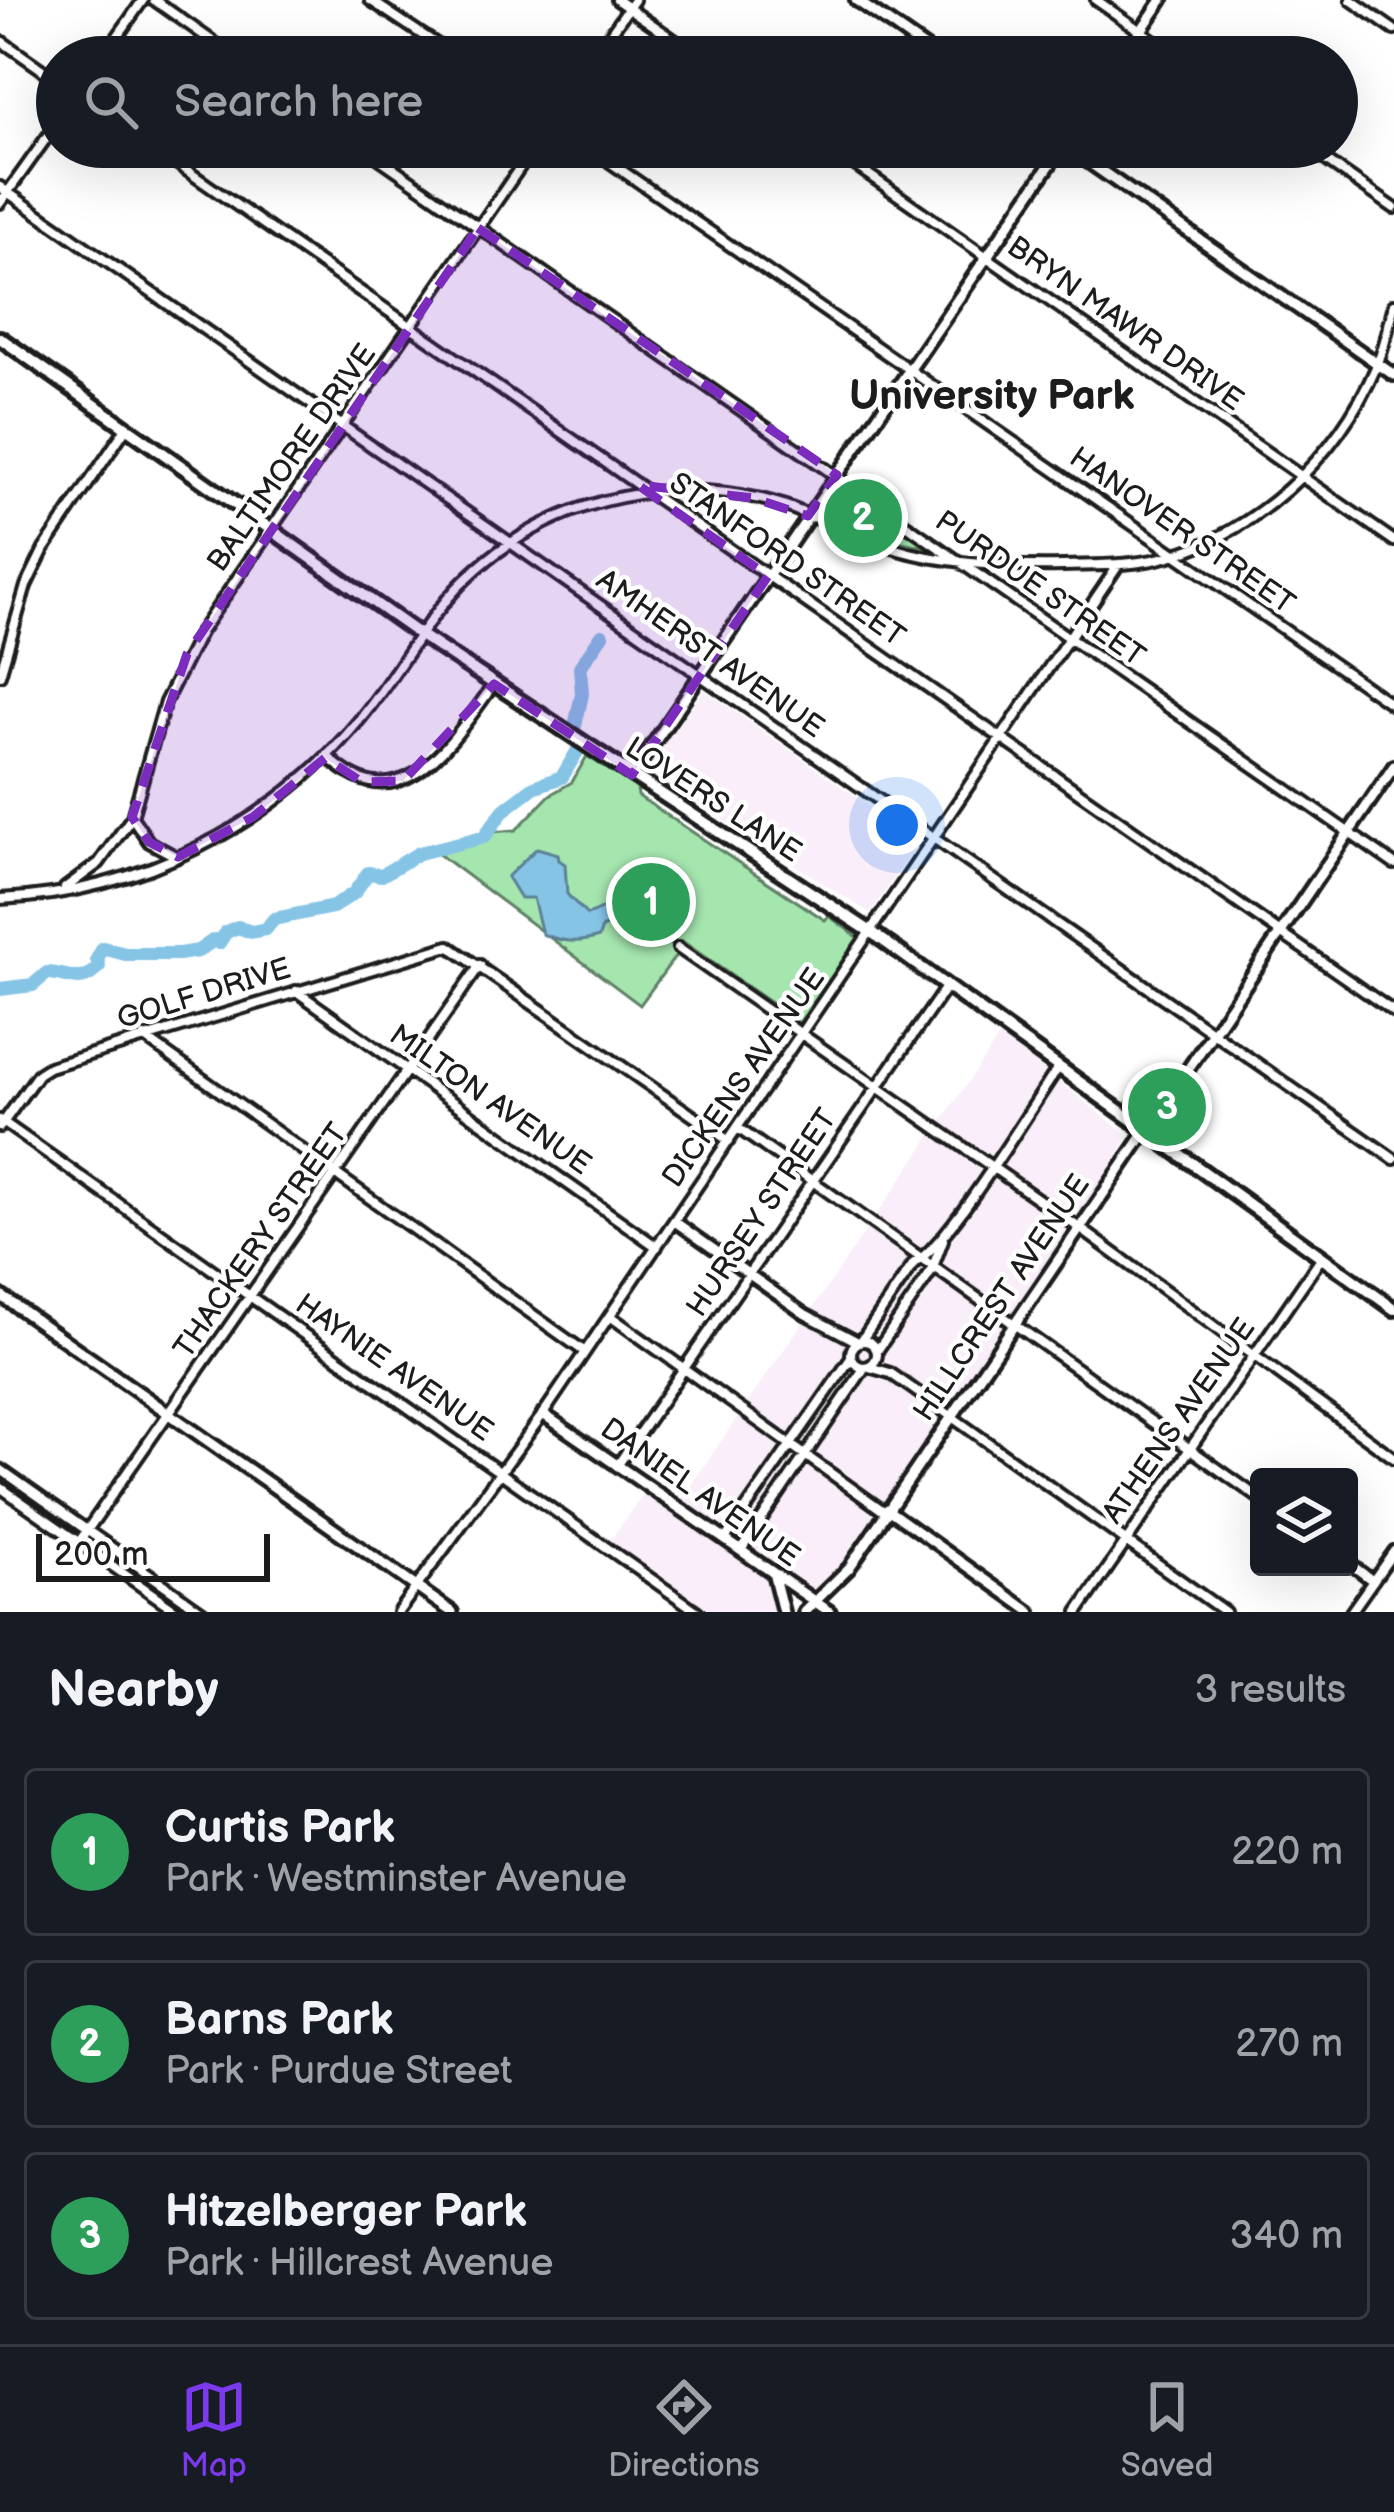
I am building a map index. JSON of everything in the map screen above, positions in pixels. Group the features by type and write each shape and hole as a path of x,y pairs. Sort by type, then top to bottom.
{"main road":[{"name":"LOVERS LANE","path":"0,338 420,635 870,932 1394,1309"}],"street":[{"path":"118,36 143,0"},
{"path":"154,0 205,36"},
{"path":"370,0 424,36"},
{"path":"617,0 631,4 672,36"},
{"path":"856,0 908,36"},
{"path":"1096,0 1148,36"},
{"path":"1138,36 1162,0"},
{"path":"1352,0 1394,30"},
{"path":"609,36 631,4"},
{"path":"0,40 36,65"},
{"path":"0,203 4,190 36,150"},
{"name":"STANFORD STREET","path":"183,168 1394,1012"},
{"name":"PURDUE STREET","path":"393,168 1394,864"},
{"name":"BALTIMORE DRIVE","path":"59,892 99,862 132,817 175,678 201,631 519,168"},
{"name":"HANOVER STREET","path":"618,168 1394,706"},
{"name":"BRYN MAWR DRIVE","path":"859,168 1394,541"},
{"path":"632,775 1049,168"},
{"path":"1095,168 1394,375"},
{"path":"1336,168 1394,208"},
{"name":"AMHERST AVENUE","path":"4,190 1394,1159"},
{"path":"0,899 101,884 178,857 253,817 327,756 373,703 461,583 511,544 570,512 648,492 734,494 771,502 875,543 959,562 1031,567 1119,564 1173,554 1245,521 1301,476 1345,423 1378,363 1394,304"},
{"path":"0,675 26,586 44,548 126,427"},
{"name":"DICKENS AVENUE","path":"398,1612 543,1414 1119,564"},
{"path":"327,756 362,782 403,781 422,770 448,743 494,684"},
{"name":"HILLCREST AVENUE","path":"804,1612 849,1568 1394,766"},
{"path":"132,817 149,842 178,857"},
{"name":"GOLF DRIVE","path":"1,1123 41,1071 144,1037 449,946 480,965"},
{"path":"678,948 992,1166 1394,1458"},
{"path":"480,965 729,1141"},
{"name":"THACKERY STREET","path":"79,1542 480,965"},
{"name":"HURSEY STREET","path":"617,1466 946,987"},
{"name":"MILTON AVENUE","path":"296,991 657,1247"},
{"path":"144,1037 585,1352"},
{"path":"927,1262 1058,1067"},
{"name":"HAYNIE AVENUE","path":"1,1123 698,1612"},
{"path":"738,1128 1250,1491"},
{"path":"674,1221 837,1333 871,1343 890,1373"},
{"name":"ATHENS AVENUE","path":"1078,1612 1321,1258"},
{"path":"725,1539 914,1263 927,1262"},
{"path":"741,1550 931,1272 927,1262"},
{"path":"0,1295 452,1612"},
{"path":"610,1316 1031,1612"},
{"path":"837,1333 856,1365 890,1373 1225,1612"},
{"name":"DANIEL AVENUE","path":"543,1414 830,1612"},
{"path":"0,1469 203,1612"},
{"path":"0,1486 178,1612"},
{"path":"1352,1612 1394,1551"},
{"path":"1358,1570 1373,1581"},
{"path":"773,1573 783,1612"}],"highlighted area":[{"path":"478,228 837,475 808,516 753,498 638,485 768,576 632,775 494,684 403,781 362,782 325,758 253,817 178,857 149,842 132,817 187,654"}],"shaded area":[{"path":"704,690 919,841 870,913 646,770"},
{"path":"1000,1036 1129,1136 882,1505 833,1574 814,1591 680,1501"},
{"path":"645,1492 760,1573 774,1587 775,1612 689,1612 694,1602 609,1542"}],"green space":[{"path":"841,483 932,548 897,541 822,512"},
{"path":"587,756 637,788 638,796 859,938 799,1023 685,943 640,1005 429,847 477,833 516,830 550,795 572,782"},
{"path":"1151,1071 1208,1111 1184,1146 1127,1102"}],"water":[{"path":"537,848 558,854 565,864 567,894 587,915 643,893 662,897 663,902 628,923 602,927 599,937 570,941 542,934 533,898 520,898 507,877"}],"waterway":[{"path":"575,726 582,694 580,667 602,635"},
{"path":"0,989 33,985 47,973 86,976 99,966 103,948 125,954 198,951 214,940 219,943 226,932 238,927 251,932 266,929 274,919 333,907 354,893 368,873 382,875 419,853 484,837 504,810 534,787 562,777 578,750"}],"place":[{"name":"Barns Park","path":"863,518"},
{"name":"Curtis Park","path":"651,902"},
{"name":"Hitzelberger Park","path":"1167,1107"}],"district":[{"name":"University Park","path":"992,396"}]}
